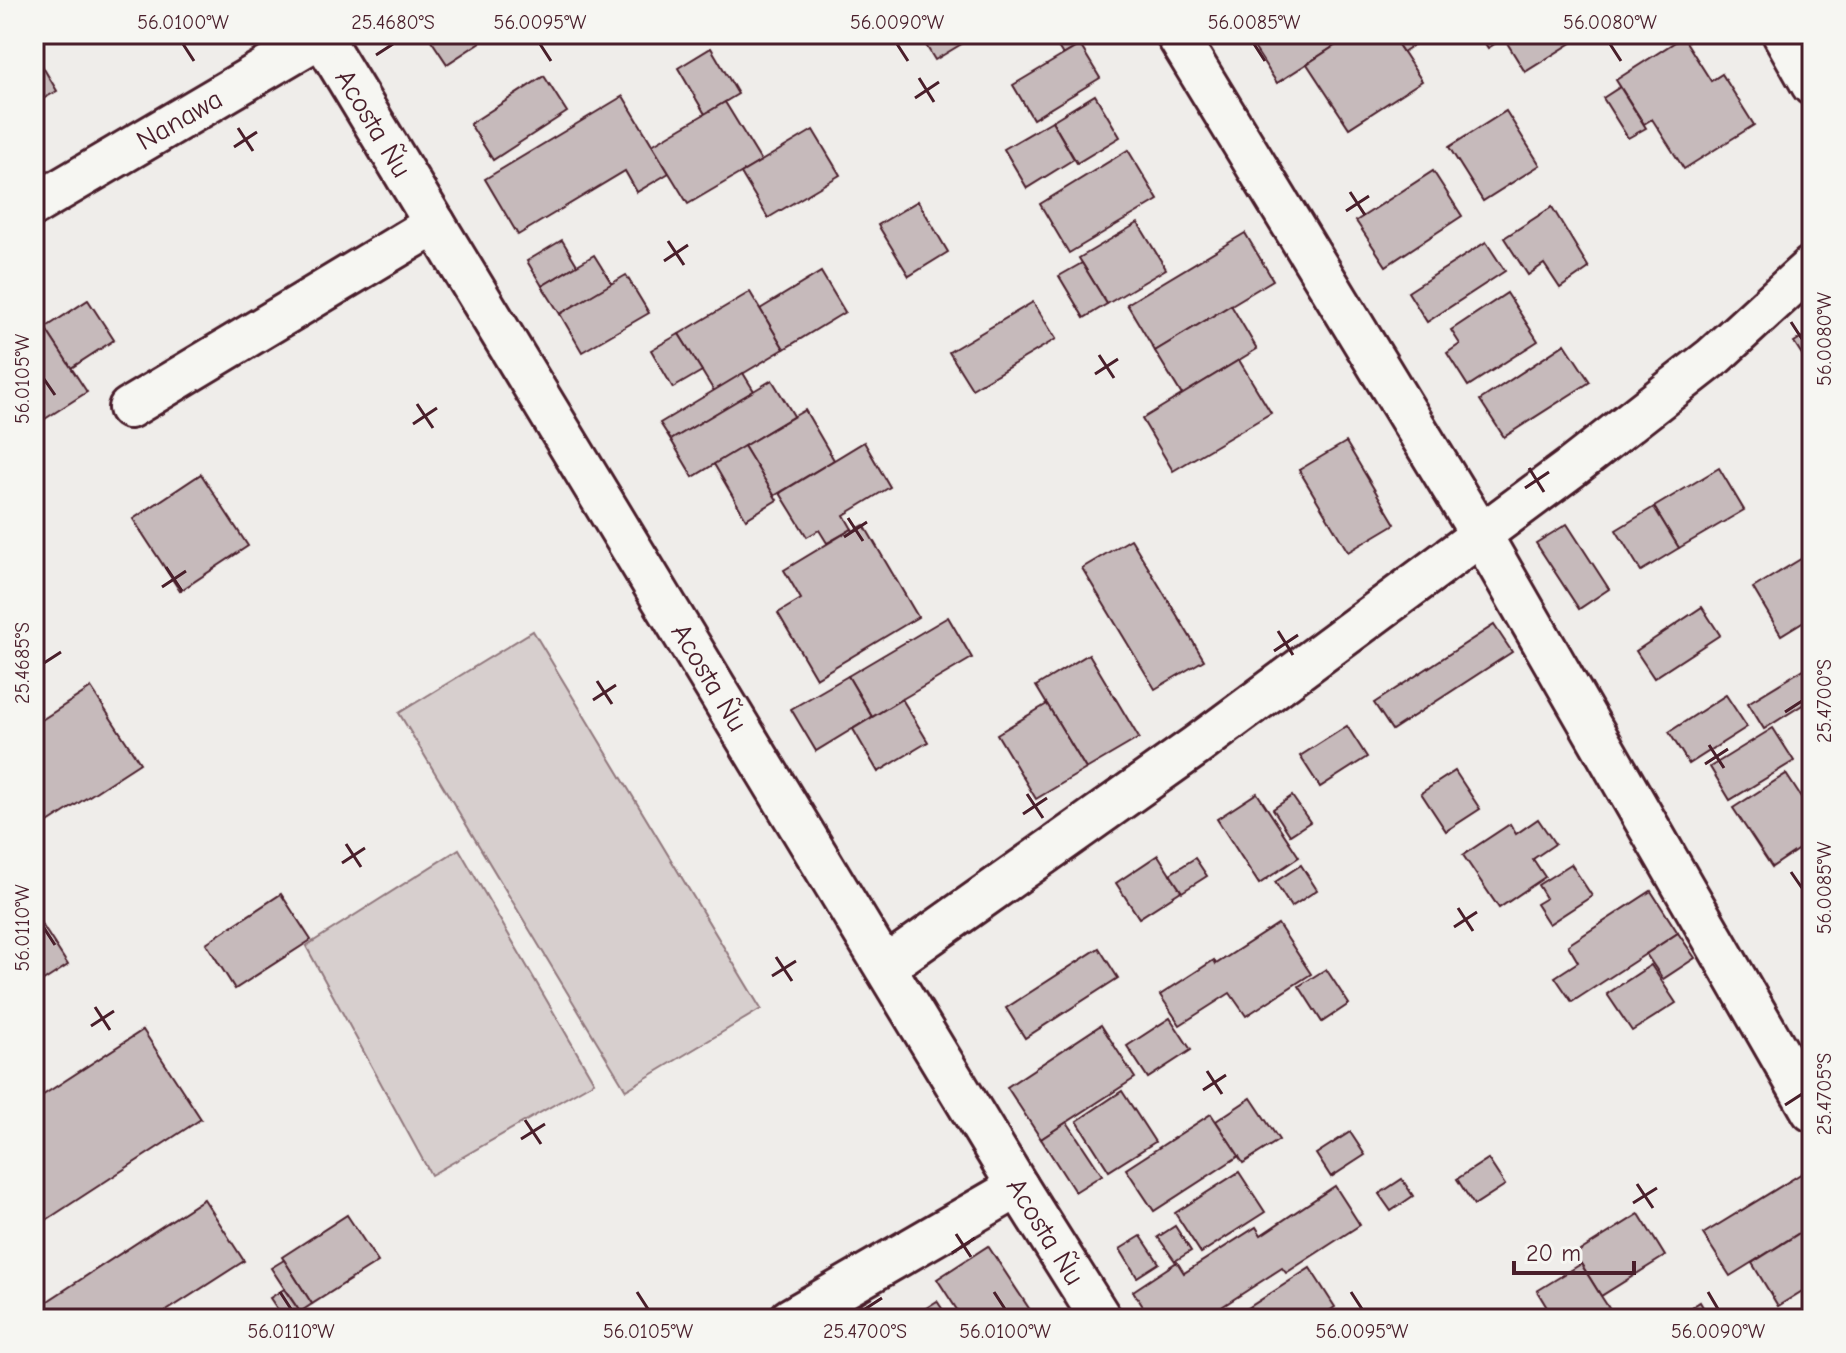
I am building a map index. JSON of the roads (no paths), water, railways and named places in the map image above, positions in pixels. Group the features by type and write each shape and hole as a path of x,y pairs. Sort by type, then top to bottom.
{"street":[{"path":"1176,34 1481,535 1812,1111"},
{"path":"1783,34 1812,85"},
{"name":"Nanawa","path":"34,205 322,35"},
{"name":"Acosta Ñu","path":"322,35 1018,1187 1101,1319"},
{"path":"129,408 435,224"},
{"path":"886,966 1196,746 1481,535 1713,357 1812,266"},
{"path":"790,1319 1018,1187"}]}
